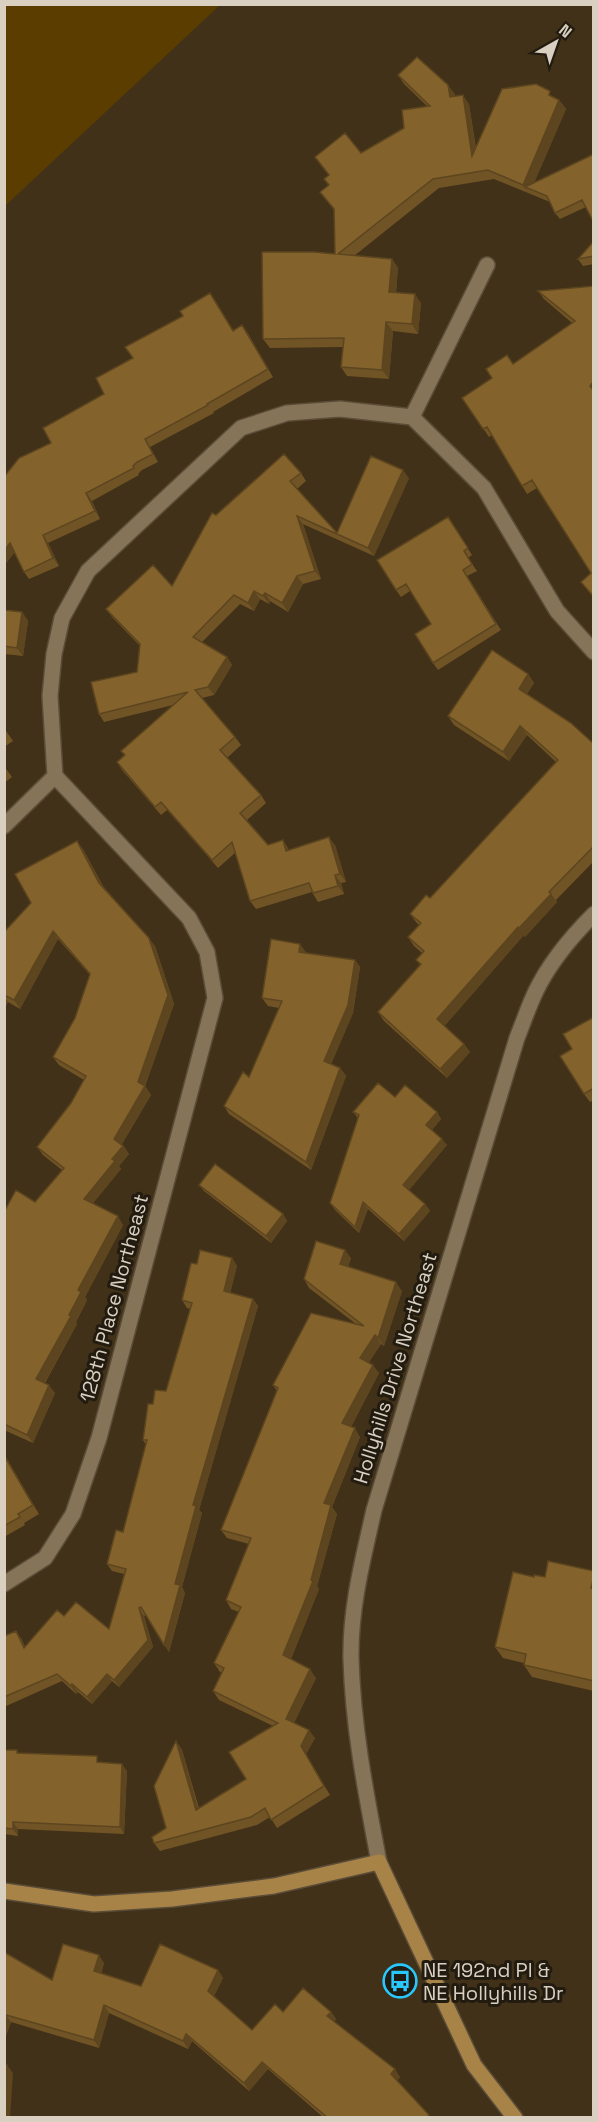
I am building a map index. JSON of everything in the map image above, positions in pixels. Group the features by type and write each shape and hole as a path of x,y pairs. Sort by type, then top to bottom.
{"main road":[{"path":"4,1891 93,1904 172,1899 274,1886 379,1862 474,2065 515,2118"}],"street":[{"path":"412,417 487,265"},
{"path":"4,826 55,776 50,696 54,654 62,618 88,571 241,428 287,413 340,409 412,417 484,488 557,611 594,652"},
{"name":"128th Place Northeast","path":"6,1584 45,1557 73,1514 99,1438 215,998 207,952 189,918 55,776"},
{"name":"Hollyhills Drive Northeast","path":"379,1862 357,1742 351,1657 357,1586 374,1510 517,1038 535,993 552,962 572,936 594,914"}],"shaded area":[{"path":"5,4 220,4 220,5 5,206"}],"building":[{"path":"417,57 448,85 450,97 463,95 472,156 502,89 536,84 550,91 549,95 559,100 523,185 488,170 433,179 338,254 392,259 389,292 415,294 412,324 386,322 382,370 341,367 344,338 263,339 262,252 335,254 334,209 320,192 329,185 324,179 329,175 315,157 345,133 361,153 404,128 402,110 430,106 398,75"},
{"path":"594,154 594,223 582,200 555,213 547,196 525,187"},
{"path":"594,241 594,256 578,259"},
{"path":"594,286 594,381 590,386 594,391 594,597 581,582 591,573 532,480 522,486 487,427 483,429 462,398 492,378 486,369 507,355 513,364 575,321 538,291"},
{"path":"210,293 233,331 242,325 268,369 145,439 153,454 137,462 134,468 86,493 95,511 43,535 53,558 24,572 10,543 4,551 4,477 19,458 51,443 43,428 104,394 96,378 133,358 125,347 183,316 180,311"},
{"path":"284,454 301,473 290,481 337,533 371,456 403,470 368,548 297,516 315,571 297,576 282,603 265,593 263,596 254,591 248,603 234,595 193,637 227,657 208,687 195,690 235,737 220,750 261,795 240,813 268,845 283,840 286,851 329,837 340,874 335,875 338,886 313,893 309,883 250,901 232,842 212,860 161,802 155,807 117,762 125,755 121,751 188,692 99,714 91,682 137,672 140,644 106,609 153,565 172,586 212,513 216,515"},
{"path":"448,517 468,548 464,551 472,564 463,570 496,624 433,663 415,634 431,624 406,584 396,590 377,560"},
{"path":"4,610 22,612 17,648 4,646"},
{"path":"492,650 528,674 519,689 571,723 594,744 594,846 549,892 551,894 518,927 437,1019 464,1044 440,1069 378,1012 421,964 416,960 424,951 408,937 421,923 410,914 426,895 430,898 558,760 520,726 503,752 448,716"},
{"path":"77,841 99,883 149,938 168,995 138,1082 145,1086 114,1139 123,1146 112,1159 115,1161 84,1199 118,1216 78,1290 81,1292 69,1315 71,1316 36,1379 49,1385 27,1435 4,1424 4,1212 16,1190 35,1202 64,1168 37,1147 71,1103 86,1076 53,1057 75,1018 90,974 53,931 14,1000 4,995 4,932 31,903 15,874"},
{"path":"271,939 300,944 299,952 355,960 348,1005 324,1061 340,1068 306,1162 224,1106 243,1072 249,1077 282,1001 262,998"},
{"path":"594,1017 594,1088 584,1094 560,1056 572,1049 563,1034"},
{"path":"378,1083 395,1097 405,1085 437,1112 426,1125 442,1139 403,1185 425,1204 399,1234 363,1202 355,1227 330,1203 359,1115 353,1112"},
{"path":"215,1164 283,1214 266,1236 199,1185"},
{"path":"316,1241 345,1250 340,1264 396,1282 378,1338 375,1335 360,1358 373,1365 342,1423 355,1428 324,1503 331,1505 311,1580 313,1581 283,1655 310,1669 286,1719 309,1730 301,1746 324,1786 271,1820 265,1808 251,1817 154,1843 152,1837 166,1828 154,1786 176,1741 196,1810 246,1779 229,1752 278,1723 213,1691 224,1668 214,1663 241,1607 226,1600 251,1538 221,1530 278,1388 273,1385 311,1313 364,1326 304,1279"},
{"path":"200,1250 232,1258 224,1291 253,1299 193,1505 196,1506 175,1584 180,1585 164,1645 141,1607 139,1608 148,1640 114,1680 107,1674 87,1697 57,1674 4,1697 4,1636 16,1631 24,1648 57,1610 64,1616 76,1602 109,1629 126,1569 107,1564 116,1530 123,1532 147,1440 143,1440 148,1404 153,1404 155,1390 166,1391 192,1303 182,1300 191,1263 197,1264"},
{"path":"4,1455 33,1505 18,1514 20,1517 4,1526"},
{"path":"548,1561 594,1571 591,1588 594,1589 594,1681 524,1665 526,1654 495,1647 513,1572 545,1577"},
{"path":"4,1750 17,1750 17,1753 97,1756 97,1762 122,1764 120,1827 13,1822 13,1829 4,1828"},
{"path":"63,1944 99,1955 94,1971 141,1986 160,1944 218,1970 208,1991 252,2030 275,2004 283,2012 303,1988 331,2012 327,2016 395,2069 391,2074 429,2115 426,2118 328,2118 262,2062 244,2083 186,2034 183,2041 104,2005 94,2040 6,2015 4,2019 4,1952 52,1980"},
{"path":"4,2065 7,2065 4,2107"}],"place":[{"name":"NE 192nd Pl & NE Hollyhills Dr","path":"400,1981"}]}
